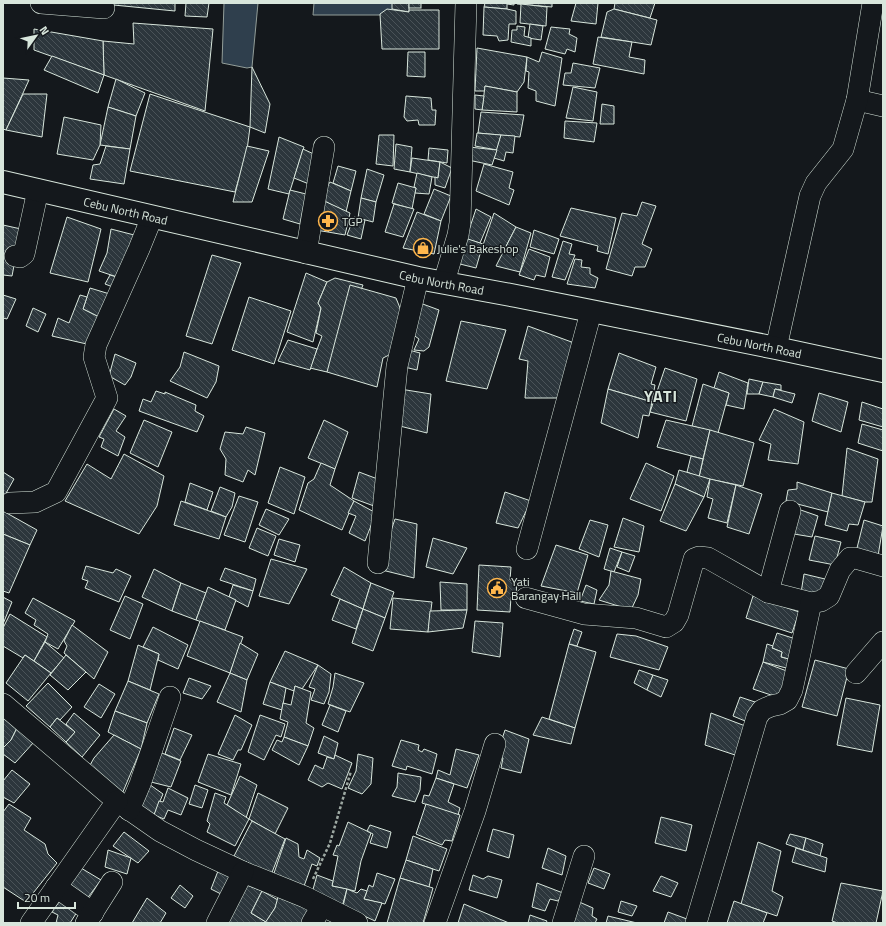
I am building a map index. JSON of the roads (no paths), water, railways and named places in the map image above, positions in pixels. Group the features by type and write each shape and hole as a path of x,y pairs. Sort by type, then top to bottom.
{"main road":[{"name":"Cebu North Road","path":"3,182 418,278 776,348 883,371"}],"street":[{"path":"41,3 104,8"},
{"path":"444,282 458,235 460,222 466,3"},
{"path":"776,348 810,196 816,184 843,149 857,100 874,3"},
{"path":"857,100 883,106"},
{"path":"306,253 324,147"},
{"path":"15,256 20,257 24,254 38,190"},
{"path":"10,503 35,502 56,492 107,398 94,357 96,345 139,249 152,216"},
{"path":"378,563 397,366 418,278"},
{"path":"527,550 591,312"},
{"path":"768,592 790,511"},
{"path":"526,598 584,614 636,618 666,627 674,622 678,615 690,568 694,559 699,557 708,558 768,592 811,603 821,601 829,596 840,570 850,558 883,566"},
{"path":"696,923 757,717 762,710 787,700 792,690 811,603"},
{"path":"856,673 883,642"},
{"path":"31,923 56,887 140,784 170,697"},
{"path":"3,704 123,806 160,831 313,909 357,923"},
{"path":"435,923 475,811 495,744"},
{"path":"563,923 584,856"},
{"path":"217,923 243,872"},
{"path":"56,887 89,918 112,882"}],"water":[{"path":"224,3 258,3 252,67 247,68 222,63"},
{"path":"314,3 398,3 397,15 313,15"}],"place":[{"name":"TGP","path":"328,221"},
{"name":"Julie's Bakeshop","path":"423,248"},
{"name":"Yati Barangay Hall","path":"497,588"}],"district":[{"name":"YATI","path":"661,396"}]}
